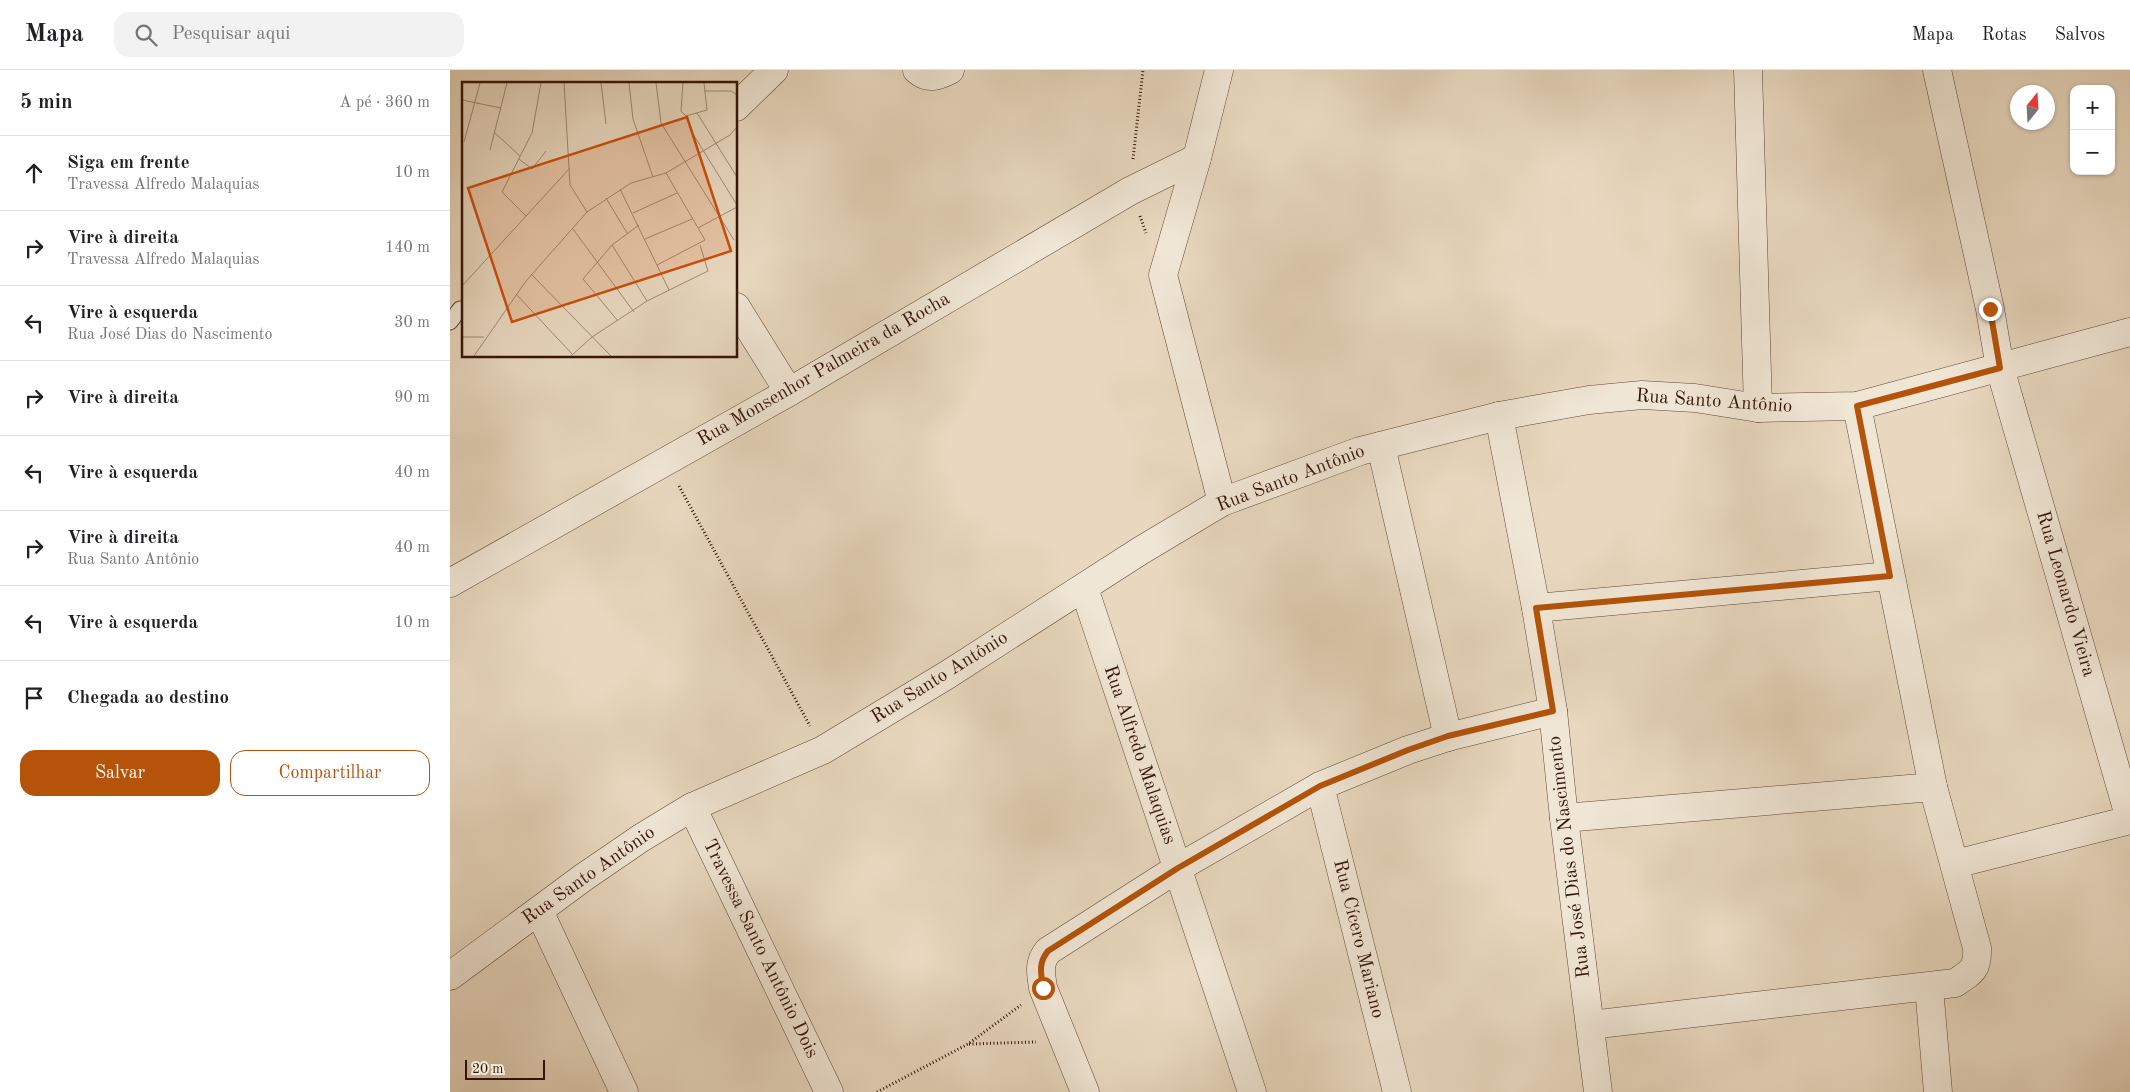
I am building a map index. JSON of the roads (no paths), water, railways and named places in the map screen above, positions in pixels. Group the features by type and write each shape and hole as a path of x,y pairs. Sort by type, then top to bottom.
{"street":[{"path":"738,105 774,70"},
{"path":"917,70 926,76 934,77 950,70"},
{"path":"1219,70 1197,158 1163,275 1222,502"},
{"path":"1748,70 1758,408"},
{"name":"Rua Leonardo Vieira","path":"1937,70 1990,309 2000,368 2130,819 1955,864"},
{"name":"Rua Monsenhor Palmeira da Rocha","path":"450,584 789,392 1130,191 1197,158"},
{"path":"738,309 789,392"},
{"name":"Rua Santo Antônio","path":"450,976 632,844 692,807 823,750 947,676 1140,551 1222,502 1360,451 1499,416 1589,400 1642,395 1696,398 1758,408 1857,406 2130,332"},
{"path":"1590,1025 1955,983 1970,973 1977,963 1977,948 1933,787 1857,406"},
{"name":"Rua José Dias do Nascimento","path":"1499,416 1536,608 1553,711 1564,818 1598,1092"},
{"path":"1381,446 1448,736"},
{"path":"1536,608 1890,576"},
{"name":"Rua Alfredo Malaquias","path":"1084,588 1122,707 1178,868 1252,1092"},
{"path":"1085,1092 1043,988 1041,965 1042,959 1048,951 1178,868 1320,786 1408,750 1448,736 1553,711"},
{"name":"Rua Cícero Mariano","path":"1320,786 1397,1092"},
{"path":"1564,818 1933,787"},
{"name":"Travessa Santo Antônio Dois","path":"692,807 829,1092"},
{"path":"539,911 624,1092"},
{"path":"1929,987 1938,1092"}],"lane":[{"path":"450,322 460,309"}]}
